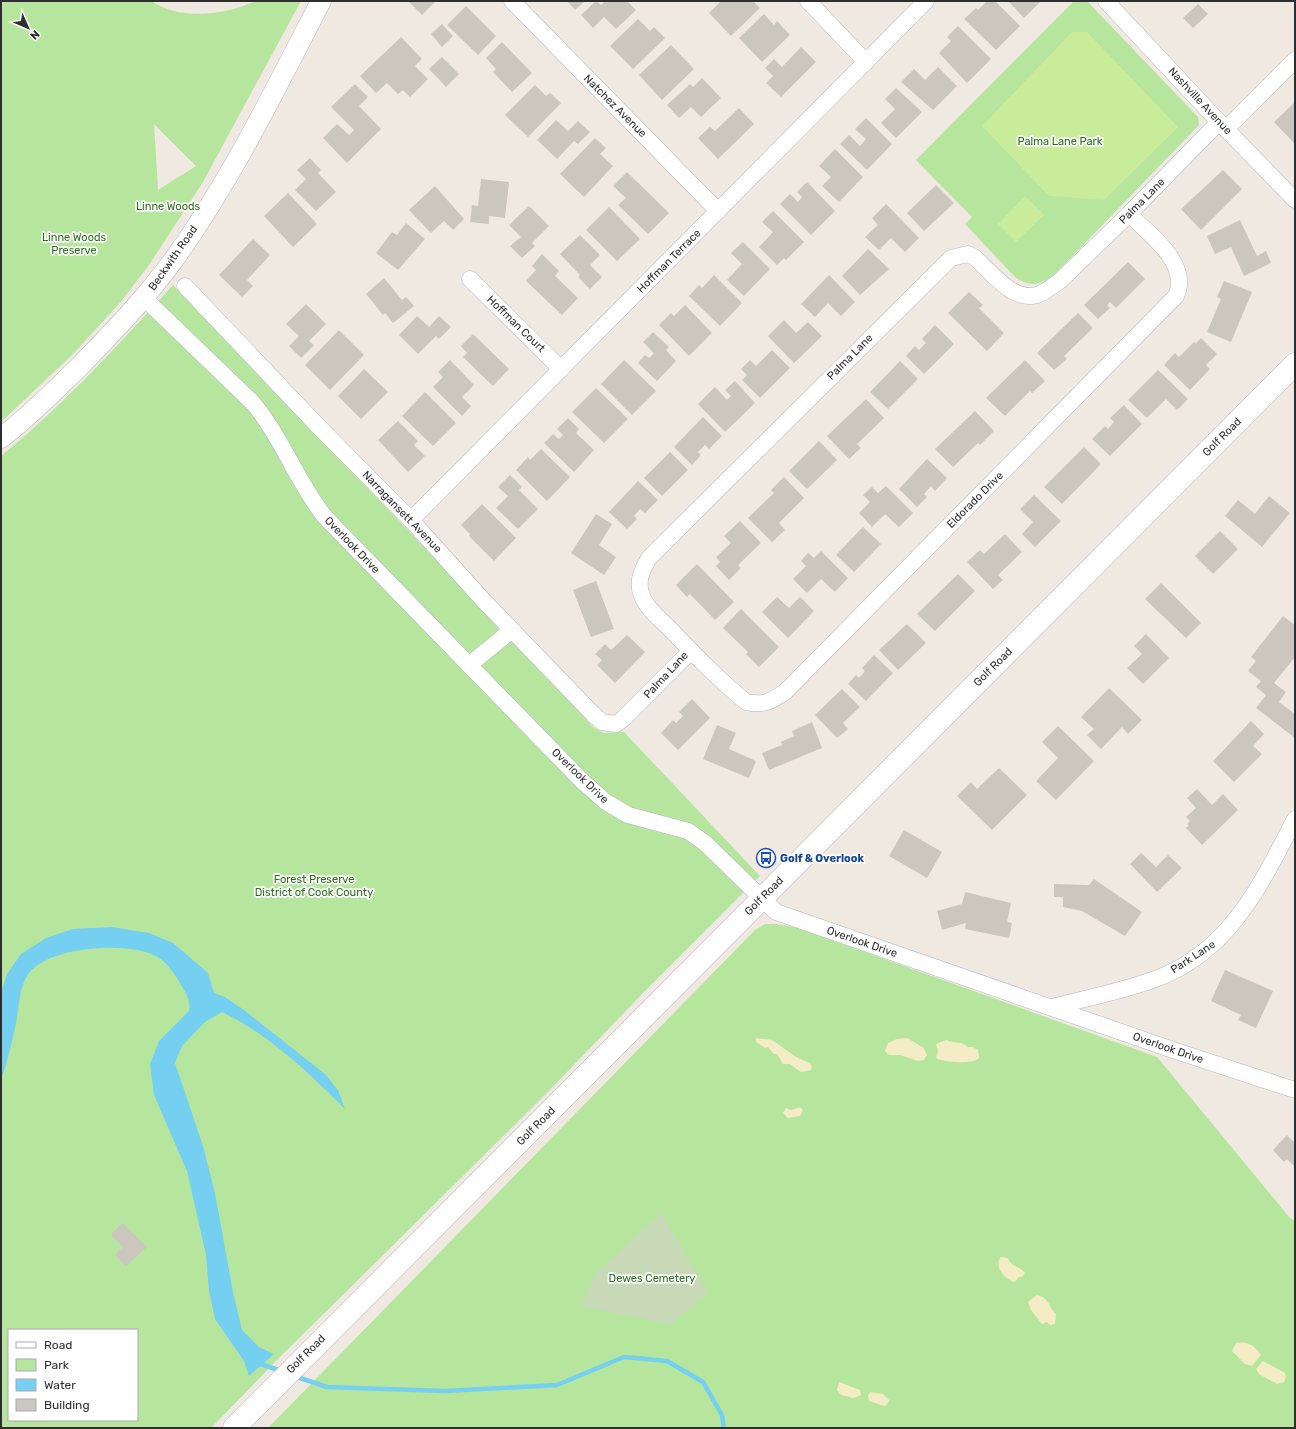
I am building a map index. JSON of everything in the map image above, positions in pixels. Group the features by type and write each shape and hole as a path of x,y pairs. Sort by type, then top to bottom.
{"main road":[{"name":"Golf Road","path":"234,1428 276,1384 1295,364"}],"street":[{"name":"Beckwith Road","path":"1,438 56,389 144,298 175,258 214,199 252,133 321,1"},
{"name":"Natchez Avenue","path":"512,1 718,211"},
{"path":"808,1 866,62"},
{"name":"Hoffman Terrace","path":"411,520 926,1"},
{"name":"Nashville Avenue","path":"1106,1 1222,126 1295,200"},
{"name":"Palma Lane","path":"623,719 691,651 648,607 642,596 639,582 641,571 649,558 938,269 951,258 968,254 985,266 1008,289 1023,295 1036,295 1061,280 1222,126 1295,60"},
{"name":"Eldorado Drive","path":"691,651 746,702 758,705 772,700 785,692 1176,296 1180,288 1179,275 1174,264 1166,252 1129,214"},
{"name":"Hoffman Court","path":"470,279 561,369"},
{"name":"Narragansett Avenue","path":"185,286 318,426 411,520 512,630 593,714 602,722 616,724 623,719"},
{"name":"Overlook Drive","path":"144,298 253,403 268,421 310,498 325,517 582,780 606,802 628,815 688,831 706,843 776,912 1173,1050 1295,1090"},
{"path":"469,665 512,630"},
{"name":"Park Lane","path":"1052,1007 1158,978 1185,964 1206,950 1224,935 1242,914 1260,886 1295,819"}],"green space":[{"path":"1,1 151,1 161,7 183,13 206,14 229,10 258,1 301,1 203,182 149,265 119,304 73,354 1,422","holes":["154,124 196,166 158,190"]},
{"name":"Palma Lane Park","path":"1074,1 1087,1 1198,117 1199,125 1057,272 1042,282 1032,284 1021,281 1015,277 965,224 972,217 916,160"},
{"path":"1072,32 1087,32 1178,127 1104,200 1049,196 982,126"},
{"path":"1025,196 1044,215 1016,242 998,224"},
{"name":"Forest Preserve District of Cook County","path":"173,285 403,525 594,728 604,733 624,732 760,876 644,992 547,1093 281,1356 211,1428 1,1428 1,456 47,416 111,352"},
{"path":"765,924 776,924 798,928 1157,1057 1290,1218 1295,1221 1295,1428 268,1428 755,930"},
{"name":"Dewes Cemetery","path":"661,1213 708,1293 671,1324 580,1306 597,1272"}],"sand":[{"path":"756,1038 772,1040 796,1057 810,1063 812,1066 811,1070 801,1072 790,1064 783,1064 777,1054 774,1054 768,1047 765,1048 756,1042"},
{"path":"907,1038 923,1047 927,1055 924,1060 918,1061 900,1055 889,1055 885,1051 888,1043 897,1039"},
{"path":"946,1040 968,1047 973,1047 978,1050 979,1058 971,1062 953,1062 937,1059 936,1057 938,1051 936,1044"},
{"path":"800,1107 803,1110 800,1116 788,1118 783,1113 786,1108 791,1110"},
{"path":"1001,1257 1008,1258 1013,1265 1023,1271 1025,1273 1022,1277 1019,1277 1015,1282 1007,1279 999,1268 998,1264"},
{"path":"1037,1295 1047,1300 1056,1314 1055,1324 1050,1325 1047,1322 1042,1324 1031,1310 1028,1302"},
{"path":"1236,1343 1250,1344 1261,1355 1252,1366 1245,1364 1232,1351"},
{"path":"1263,1361 1285,1373 1286,1377 1284,1382 1277,1384 1259,1374 1256,1369"},
{"path":"839,1382 860,1390 861,1395 853,1398 841,1395 837,1390"},
{"path":"870,1392 883,1394 889,1400 887,1405 884,1406 869,1401 868,1395"}],"water":[{"path":"112,927 149,933 173,943 208,973 214,993 225,997 244,1010 325,1074 338,1090 345,1109 302,1068 272,1043 256,1031 222,1012 205,1022 182,1046 175,1063 203,1146 215,1193 233,1292 242,1330 259,1347 274,1354 249,1376 244,1361 215,1319 209,1291 206,1255 187,1171 154,1095 150,1064 159,1041 189,1011 187,996 170,968 160,958 143,951 108,948 88,949 68,953 51,958 37,966 27,976 22,987 14,1034 1,1079 1,993 7,974 21,954 46,938 73,929"}],"building":[{"path":"408,1 436,1 422,15"},
{"path":"567,1 585,1 575,10"},
{"path":"596,1 601,5 605,1 627,1 636,10 616,29 604,17 593,28 581,15"},
{"path":"721,1 753,1 760,8 731,36 709,13"},
{"path":"987,1 995,1 1020,26 996,50 964,19 976,8 978,10"},
{"path":"1008,1 1041,1 1024,18"},
{"path":"1198,4 1208,14 1193,28 1183,18"},
{"path":"466,6 496,36 478,55 447,25"},
{"path":"764,14 774,25 777,21 790,35 762,62 739,38"},
{"path":"638,19 650,31 654,27 665,38 633,69 610,46"},
{"path":"442,24 453,36 442,47 431,34"},
{"path":"958,26 991,59 967,83 939,53 951,41 947,37"},
{"path":"401,37 422,59 415,66 428,79 410,97 403,90 398,94 387,83 376,93 360,76"},
{"path":"502,42 532,73 512,92 493,72 496,69 486,58"},
{"path":"671,45 694,69 662,100 639,75"},
{"path":"801,47 816,62 781,97 766,83 773,76 765,68 774,59 782,67"},
{"path":"442,57 459,74 446,87 429,69"},
{"path":"938,67 957,86 933,110 901,82 914,69 925,80"},
{"path":"702,78 721,98 701,117 691,107 679,118 667,105 690,84 693,87"},
{"path":"355,84 368,97 359,106 381,129 347,163 323,138 337,124 349,135 354,130 331,107"},
{"path":"535,85 546,96 550,93 561,103 528,137 505,115"},
{"path":"896,88 922,112 896,138 881,123 895,109 885,99"},
{"path":"1294,103 1295,104 1295,144 1274,122"},
{"path":"739,108 754,124 718,159 698,138 710,127 715,131"},
{"path":"866,118 892,144 867,170 840,144 849,135 860,146 866,139 855,129"},
{"path":"556,120 568,131 578,121 590,132 578,144 574,141 557,159 537,140"},
{"path":"595,138 606,148 600,154 613,166 584,197 560,174"},
{"path":"835,149 863,177 839,202 822,186 831,177 819,166"},
{"path":"310,158 321,170 318,173 336,192 316,211 295,190 306,179 297,170"},
{"path":"1223,170 1242,189 1201,230 1181,209"},
{"path":"627,172 669,213 648,234 618,205 626,198 613,186"},
{"path":"481,179 509,182 505,218 489,216 489,224 470,222 472,205 478,206"},
{"path":"807,182 835,211 811,235 780,204 790,194 798,202 802,197 797,192"},
{"path":"936,185 954,203 924,231 907,213"},
{"path":"435,186 464,219 453,230 444,221 431,233 409,210"},
{"path":"288,193 317,224 293,247 264,216"},
{"path":"886,204 919,238 905,252 891,238 879,250 865,237 878,225 872,218"},
{"path":"529,206 549,226 532,243 535,246 522,258 510,246 521,237 509,225"},
{"path":"609,207 640,239 617,261 586,230"},
{"path":"773,211 804,242 786,260 784,258 777,265 759,247 773,232 762,222"},
{"path":"1240,220 1257,256 1266,251 1271,263 1244,276 1231,247 1215,254 1207,236"},
{"path":"406,223 425,239 398,270 376,253 392,232 397,235"},
{"path":"580,235 600,255 590,265 602,277 590,289 578,277 580,275 560,254"},
{"path":"253,239 270,255 247,280 253,286 242,297 219,275"},
{"path":"743,242 770,269 744,296 727,280 742,264 731,253"},
{"path":"868,249 889,269 860,295 842,276"},
{"path":"542,254 559,271 555,276 578,298 562,315 526,281 536,270 532,266"},
{"path":"1128,262 1145,279 1116,308 1110,302 1107,305 1110,308 1098,319 1084,305"},
{"path":"714,275 742,303 720,326 689,296 699,285 702,288"},
{"path":"829,275 855,302 841,316 828,303 815,317 801,304"},
{"path":"384,278 402,300 406,297 414,306 393,323 385,313 383,315 366,294"},
{"path":"1224,281 1252,292 1231,342 1207,332 1221,299 1217,297"},
{"path":"969,292 983,305 979,308 1004,333 987,351 948,313"},
{"path":"306,304 326,324 309,341 314,345 301,358 289,346 299,336 286,324"},
{"path":"685,305 712,333 689,356 659,325 671,313 674,316"},
{"path":"1078,313 1093,328 1064,356 1067,359 1054,370 1037,353"},
{"path":"417,316 429,327 439,316 451,327 439,339 436,336 418,354 399,335"},
{"path":"784,320 796,333 808,322 822,336 794,363 768,336"},
{"path":"935,325 954,344 924,374 906,356 915,346 919,350 926,343 922,339"},
{"path":"339,330 364,355 330,390 305,365"},
{"path":"653,332 669,347 666,350 676,361 657,381 638,363 645,355 649,358 654,353 643,342"},
{"path":"473,334 509,369 493,386 463,357 467,353 461,346"},
{"path":"1201,338 1217,354 1206,365 1210,369 1190,390 1164,365 1175,353 1179,357 1194,342 1196,343"},
{"path":"772,350 790,368 760,398 742,380 747,375 741,369 750,360 756,366"},
{"path":"450,360 474,385 462,397 471,406 462,416 433,387 443,377 438,372"},
{"path":"624,360 656,391 632,415 601,384"},
{"path":"1025,360 1045,381 1032,393 1030,391 1005,416 986,398"},
{"path":"900,361 918,379 888,409 870,392"},
{"path":"364,369 388,392 361,419 338,396"},
{"path":"1158,370 1188,399 1177,410 1166,399 1147,418 1128,400"},
{"path":"735,381 755,403 725,432 698,404 715,387 727,400 731,396 725,390"},
{"path":"596,388 628,419 604,443 572,412"},
{"path":"425,392 456,423 433,446 402,416"},
{"path":"866,399 884,418 857,444 861,448 849,459 827,436"},
{"path":"1124,405 1142,424 1110,456 1092,439 1105,426 1108,429 1114,422 1110,418"},
{"path":"975,411 994,431 980,445 978,443 953,467 935,449"},
{"path":"703,417 722,436 709,449 705,445 698,452 701,455 692,465 674,447"},
{"path":"568,418 579,429 576,433 594,450 574,472 544,443 553,434 559,439 563,435 557,429"},
{"path":"398,421 418,441 414,445 425,456 408,472 378,440"},
{"path":"819,441 837,460 807,489 789,471"},
{"path":"1084,447 1101,464 1062,504 1044,487"},
{"path":"541,449 570,477 547,501 516,470 528,457 530,460"},
{"path":"670,452 688,470 662,496 644,478"},
{"path":"927,459 947,478 935,491 931,486 924,494 927,497 917,507 899,489"},
{"path":"510,475 522,487 519,490 538,509 518,529 496,508 508,496 498,487"},
{"path":"784,477 804,498 779,523 785,530 772,542 748,518 774,493 771,490"},
{"path":"638,481 658,500 645,513 640,509 634,516 637,519 627,529 609,512"},
{"path":"886,486 913,513 899,527 885,514 872,527 859,513 870,502 863,495 872,487 878,493"},
{"path":"1034,495 1061,521 1035,547 1022,534 1033,522 1020,509"},
{"path":"1269,496 1290,513 1262,547 1225,516 1238,500 1255,514"},
{"path":"482,504 516,538 494,561 469,536 470,534 461,525"},
{"path":"596,514 612,524 599,545 616,557 604,575 571,553"},
{"path":"740,521 761,543 738,565 741,568 729,580 716,566 720,562 716,557 731,543 724,536"},
{"path":"863,527 881,544 854,572 836,555"},
{"path":"1220,531 1238,549 1213,574 1195,556"},
{"path":"1005,534 1022,552 998,575 1003,580 993,589 967,562 980,550 984,554"},
{"path":"821,551 848,578 835,592 821,579 807,593 793,579 806,566 801,561 808,553 814,558"},
{"path":"697,564 734,602 715,620 690,594 687,597 676,585"},
{"path":"958,574 975,591 935,631 917,614"},
{"path":"596,581 614,629 591,637 573,590"},
{"path":"1161,583 1201,623 1186,638 1145,599"},
{"path":"777,597 789,608 800,597 814,611 788,638 762,612"},
{"path":"741,609 779,647 759,667 746,654 748,652 723,628"},
{"path":"1283,616 1295,625 1295,657 1274,683 1286,692 1279,702 1295,714 1295,738 1256,708 1266,695 1256,687 1261,681 1248,671 1256,661 1251,657"},
{"path":"907,624 926,643 898,670 879,650"},
{"path":"1146,634 1169,658 1143,684 1127,668 1142,654 1134,646"},
{"path":"627,635 645,652 615,683 597,665 602,660 595,654 605,644 611,650"},
{"path":"874,655 893,673 866,701 848,684 856,675 859,678 865,671 862,668"},
{"path":"1109,688 1142,720 1128,734 1122,727 1101,749 1087,735 1094,729 1081,717"},
{"path":"842,689 860,707 843,723 848,729 837,738 815,715"},
{"path":"692,699 710,718 678,750 661,733 673,720 676,723 683,716 679,712"},
{"path":"1251,721 1264,734 1253,746 1262,754 1234,782 1213,761"},
{"path":"812,722 822,748 769,770 762,753 782,745 781,742 794,736 792,731"},
{"path":"717,725 736,733 729,749 756,761 749,778 703,759"},
{"path":"1058,726 1094,761 1056,800 1036,781 1058,758 1042,742"},
{"path":"999,768 1027,795 992,830 957,796 971,782 977,789"},
{"path":"1197,789 1212,805 1223,794 1238,810 1202,845 1186,828 1190,821 1186,817 1196,808 1187,798"},
{"path":"904,830 942,852 927,878 889,856"},
{"path":"1141,853 1156,867 1168,855 1182,868 1157,892 1130,864"},
{"path":"1094,879 1142,912 1125,936 1082,911 1063,907 1063,897 1054,897 1054,884 1089,885"},
{"path":"965,892 1011,903 1007,922 1012,923 1009,938 965,929 966,923 942,930 937,911 962,904"},
{"path":"1225,970 1273,991 1256,1028 1238,1020 1241,1015 1211,1001"},
{"path":"1287,1135 1295,1143 1295,1167 1287,1159 1284,1162 1273,1150"},
{"path":"122,1223 147,1247 126,1266 115,1255 123,1247 111,1235"}],"waterway":[{"path":"294,1376 327,1387 445,1391 557,1385 624,1357 667,1361 703,1382 722,1415 724,1428"},
{"path":"258,1363 281,1371"}],"place":[{"name":"Golf & Overlook","path":"766,858"}],"park label":[{"name":"Linne Woods","path":"168,206"},
{"name":"Linne Woods Preserve","path":"74,243"}]}
